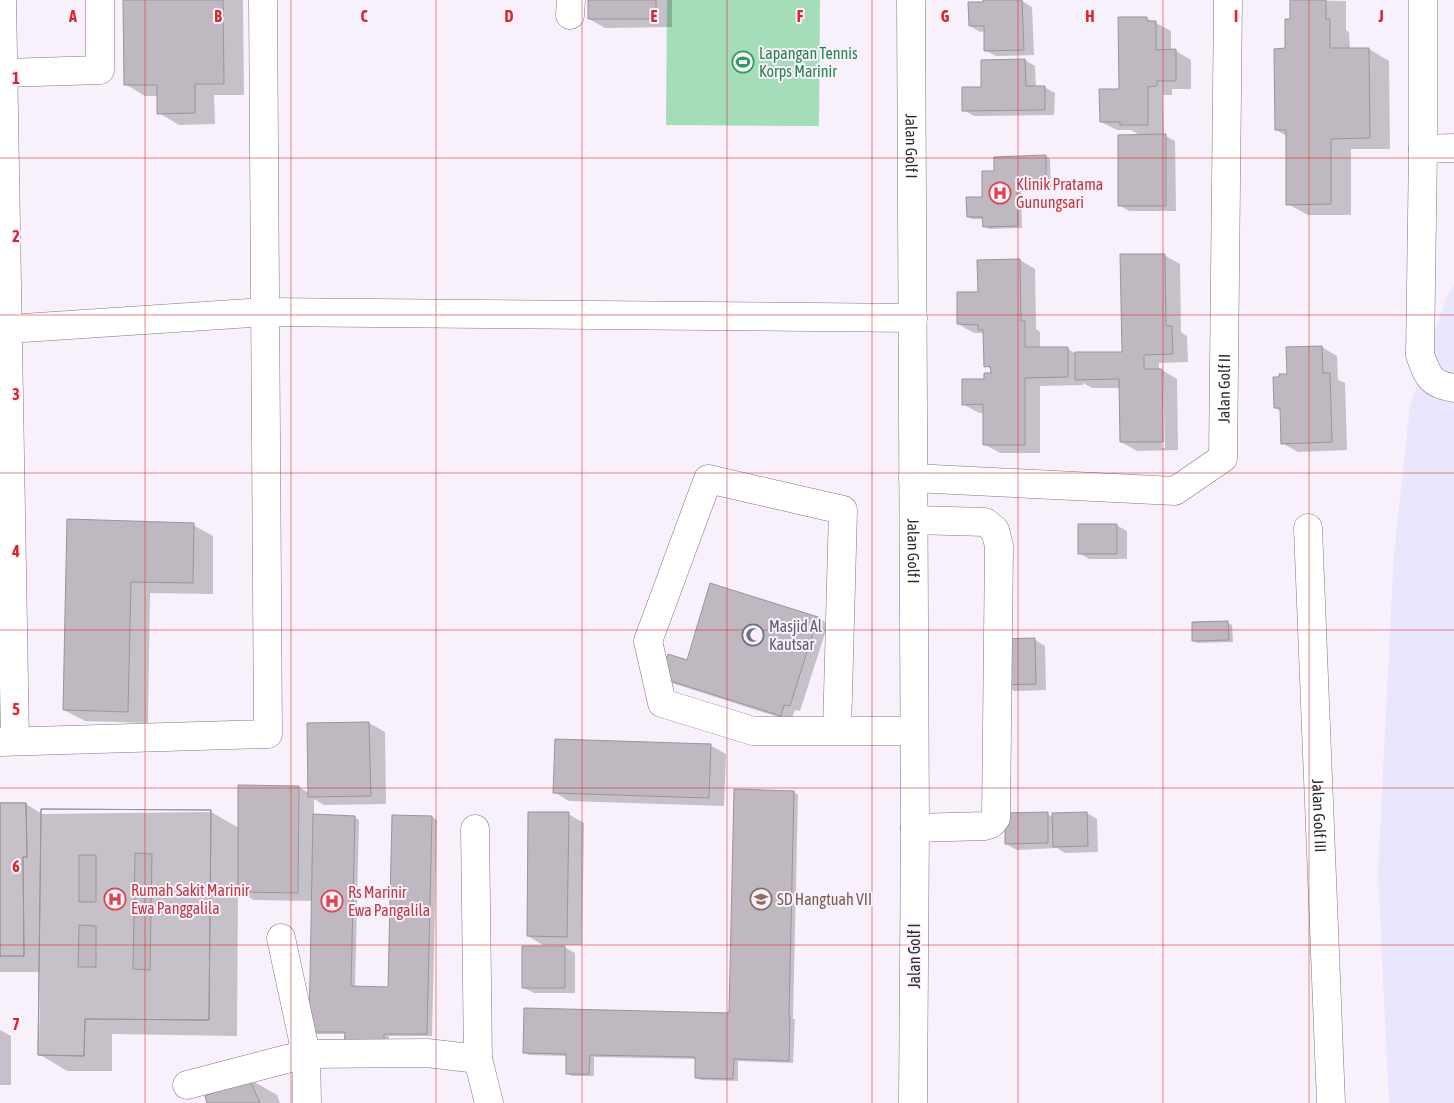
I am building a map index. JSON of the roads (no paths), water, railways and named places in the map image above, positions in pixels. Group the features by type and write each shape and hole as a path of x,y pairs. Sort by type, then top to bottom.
{"street":[{"path":"2,0 8,329 8,742 268,734 263,0"},
{"path":"4,73 100,70 100,0"},
{"name":"Jalan Golf I","path":"911,0 915,828 913,1103"},
{"name":"Jalan Golf II","path":"913,478 1175,491 1223,458 1228,0"},
{"path":"1423,0 1424,150 1420,355 1427,375 1441,386 1454,388"},
{"path":"1424,150 1454,148"},
{"path":"8,329 265,312 913,318"},
{"path":"838,731 843,510 708,479 648,641 662,703 753,731 838,731 914,731"},
{"path":"914,520 999,546 996,818 991,824 985,826 915,828"},
{"name":"Jalan Golf III","path":"1308,528 1331,1103"},
{"path":"476,828 478,1059 489,1103"},
{"path":"281,938 306,1054 307,1103"},
{"path":"187,1084 306,1054 427,1053 478,1059"}],"place":[{"name":"Lapangan Tennis Korps Marinir","path":"743,62"},
{"name":"Klinik Pratama Gunungsari","path":"1000,193"},
{"name":"Masjid Al Kautsar","path":"753,635"},
{"name":"Rumah Sakit Marinir Ewa Panggalila","path":"115,899"},
{"name":"SD Hangtuah VII","path":"761,899"},
{"name":"Rs Marinir Ewa Pangalila","path":"332,901"}]}
